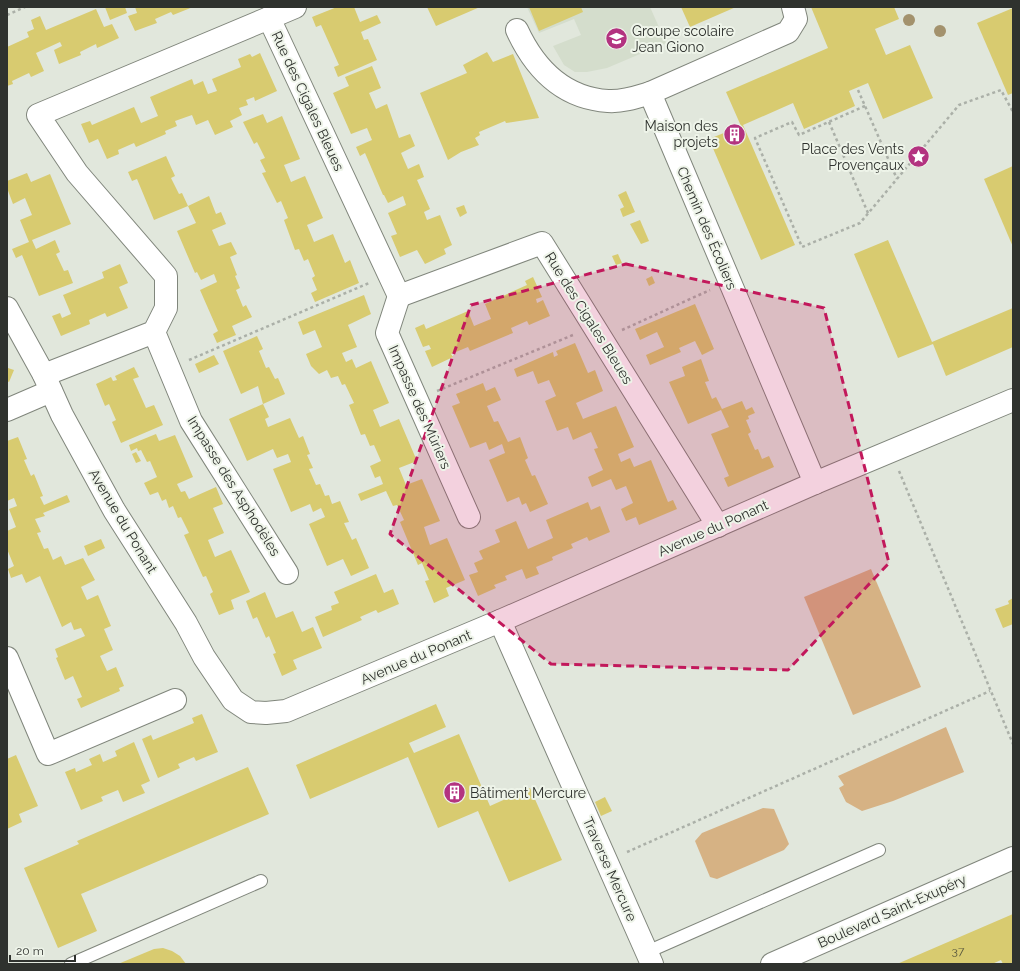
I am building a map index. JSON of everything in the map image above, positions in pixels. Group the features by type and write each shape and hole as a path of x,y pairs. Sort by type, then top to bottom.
{"street":[{"path":"268,18 295,7"},
{"path":"517,30 527,52 552,80 573,94 609,101 629,99 650,93 788,32 796,19 793,7"},
{"name":"Rue des Cigales Bleues","path":"154,332 166,308 166,276 77,173 38,115 268,18 399,296 542,243 718,526"},
{"name":"Chemin des Écoliers","path":"650,93 815,483"},
{"name":"Impasse des Mûriers","path":"399,296 387,333 469,517"},
{"name":"Avenue du Ponant","path":"7,308 48,383 62,415 114,510 186,623 204,657 233,700 251,712 266,713 286,711 500,621 815,483 1013,400"},
{"path":"7,410 48,383 154,332"},
{"name":"Impasse des Asphodèles","path":"154,332 191,421 287,573"},
{"name":"Traverse Mercure","path":"500,621 649,958"},
{"path":"7,658 48,754 175,700"},
{"name":"Boulevard Saint-Exupéry","path":"772,964 1013,858"}],"lane":[{"path":"649,958 879,850"},
{"path":"71,964 261,881"}],"path":[{"path":"7,15 25,7"},
{"path":"858,90 897,179"},
{"path":"865,106 799,135 792,122 755,138 802,247 860,223 959,105 1001,90 1013,112"},
{"path":"830,122 868,213"},
{"path":"170,369 389,274"},
{"path":"416,399 598,333 729,281"},
{"path":"891,452 1013,744"},
{"path":"606,861 990,691"}],"highlighted area":[{"path":"626,264 824,308 889,563 788,670 551,664 390,534 471,305"}],"shaded area":[{"name":"Groupe scolaire Jean Giono","path":"527,7 650,7 666,43 607,68 587,72 575,72 564,65 553,46 581,35 574,19 539,33"},
{"path":"871,569 921,687 853,715 804,597"},
{"path":"946,727 964,772 893,801 862,811 846,802 839,788 844,785 838,776"},
{"path":"763,808 774,809 789,844 784,850 717,879 710,877 695,841 702,833"}],"building":[{"path":"105,7 125,7 127,13 110,20"},
{"path":"135,7 193,7 173,15 171,12 155,19 157,23 135,31 128,16 137,13"},
{"path":"337,7 354,7 360,22 377,15 381,23 361,32 364,40 368,39 377,60 338,77 334,67 339,65 321,25 316,27 312,17"},
{"path":"427,7 480,7 436,26"},
{"path":"529,7 581,7 583,12 539,31"},
{"path":"681,7 736,7 690,27"},
{"name":"Maison des projets","path":"811,7 894,7 899,19 875,29 886,55 910,45 933,98 883,119 868,83 849,91 855,106 804,129 793,103 743,125 795,245 761,260 709,139 741,126 726,92 828,48"},
{"path":"1013,8 1013,93 1008,95 977,23"},
{"path":"96,9 104,27 112,24 119,38 97,48 96,44 80,52 81,55 59,64 54,50 62,46 60,42 36,53 44,71 31,77 29,73 12,81 13,84 7,86 7,47 29,37 27,32 34,29 31,20 40,16 46,30"},
{"path":"487,52 493,62 513,54 539,118 506,123 505,121 479,132 480,135 475,138 479,145 461,152 448,160 420,93 467,73 463,65"},
{"path":"260,53 277,91 255,101 254,97 246,100 248,105 239,108 242,115 230,121 233,127 215,135 208,120 196,125 192,115 175,121 177,126 165,131 166,134 136,147 134,143 118,150 119,154 107,159 98,139 89,143 81,124 90,121 92,125 134,107 141,123 158,116 150,97 192,79 194,85 203,81 208,94 217,91 212,79 241,67 238,59 250,54 252,57"},
{"path":"372,66 381,88 369,93 376,109 387,104 399,138 410,134 415,146 401,153 408,169 419,164 424,177 417,180 430,209 424,212 427,220 440,215 452,245 444,249 446,254 425,264 417,250 400,257 391,236 397,234 388,213 406,205 403,196 388,203 365,153 360,156 356,147 372,140 367,128 351,134 333,93 349,86 345,77"},
{"path":"263,114 267,123 282,116 300,159 284,165 291,182 305,176 323,218 307,225 314,242 333,234 345,263 350,260 359,283 315,302 311,293 317,290 312,278 315,276 308,259 304,261 299,249 295,250 284,220 288,218 281,201 277,203 262,173 266,172 260,160 265,158 257,142 254,144 243,122"},
{"path":"166,156 175,176 171,178 179,194 182,193 188,206 154,220 137,179 132,181 128,172"},
{"path":"1013,166 1013,247 984,179"},
{"path":"27,173 31,182 50,174 71,224 32,240 36,249 55,240 60,252 56,254 64,271 68,270 73,283 39,296 22,255 16,258 12,249 29,242 20,220 32,215 25,198 13,204 7,188 7,181"},
{"path":"626,191 635,212 623,217 620,209 624,207 618,195"},
{"path":"209,196 216,214 221,212 226,224 212,230 219,246 231,242 237,254 230,257 240,288 236,290 243,307 246,305 252,317 232,326 236,335 217,343 213,334 218,331 200,290 217,282 214,274 201,280 197,272 195,273 177,231 196,223 188,206"},
{"path":"464,205 467,213 460,217 456,208"},
{"path":"640,220 649,241 641,244 630,224"},
{"path":"888,240 932,342 1013,308 1013,347 946,376 933,344 898,358 854,254"},
{"path":"618,254 622,263 616,265 612,256"},
{"path":"120,264 128,283 119,287 128,308 107,317 105,313 89,320 90,324 61,336 52,316 60,313 62,318 71,314 63,295 104,278 102,272"},
{"path":"652,276 655,283 649,286 646,279"},
{"path":"533,277 542,297 536,299 537,303 543,300 550,316 529,325 527,321 511,328 513,333 470,351 468,347 451,354 453,357 432,367 425,351 431,349 429,345 423,347 415,328 424,324 426,329 468,311 474,326 491,319 485,304 527,285 525,281"},
{"path":"364,295 371,314 348,325 357,347 342,353 346,362 352,359 356,368 371,361 389,403 373,410 380,427 399,419 417,461 399,468 406,485 422,479 440,521 424,527 430,545 447,538 465,580 446,588 449,596 434,603 425,581 429,580 422,563 418,565 400,522 404,520 397,505 393,506 386,491 361,501 358,494 383,484 380,476 375,478 370,466 381,461 374,445 370,446 365,434 361,435 349,405 354,403 345,384 342,385 338,376 331,378 327,370 319,374 311,366 306,354 322,347 315,330 303,335 298,322"},
{"path":"695,304 714,349 702,355 695,341 679,348 681,352 650,365 646,355 664,347 657,332 640,340 635,329"},
{"path":"257,336 263,349 259,351 266,368 269,367 275,379 278,378 285,394 263,404 258,386 241,394 223,351"},
{"path":"575,343 588,373 595,370 603,391 576,403 583,419 616,406 634,447 618,454 621,462 630,458 634,467 651,460 668,502 673,500 677,509 639,525 636,517 626,521 621,509 633,503 626,486 616,490 611,479 592,487 588,477 603,470 594,449 598,448 591,432 573,440 568,427 557,431 545,401 556,396 549,380 538,384 533,371 517,377 514,369 553,352 554,357 558,355 556,351"},
{"path":"214,355 219,364 199,373 195,364"},
{"path":"701,359 709,381 705,382 712,399 716,397 722,409 742,401 746,410 752,407 755,413 748,416 749,419 746,420 751,432 748,434 755,450 758,449 762,459 769,456 774,467 728,487 724,478 729,476 711,434 729,427 721,410 688,424 669,382 685,376 682,367"},
{"path":"134,367 139,377 133,379 146,408 154,405 163,425 121,443 112,422 116,420 109,404 105,406 96,384 111,377 113,381 117,380 115,376"},
{"path":"8,368 14,370 9,382 7,381"},
{"path":"483,383 486,391 495,387 501,400 487,406 494,422 498,421 508,442 520,437 528,458 525,460 532,476 535,475 548,504 530,512 526,503 522,505 519,497 507,502 489,460 505,453 502,444 489,450 486,442 470,448 452,406 460,403 456,394"},
{"path":"263,404 269,417 265,419 268,427 290,418 299,438 303,436 310,454 307,455 313,468 309,469 316,485 320,484 325,496 329,495 332,504 340,501 349,522 344,523 352,540 356,538 369,568 351,576 343,559 327,566 309,524 325,517 321,508 313,512 310,504 291,512 273,469 291,462 288,454 277,458 273,449 247,461 229,419"},
{"path":"156,434 159,441 175,435 193,477 177,484 181,492 185,491 189,499 216,487 223,504 213,508 224,533 208,540 215,557 231,550 250,592 231,600 234,609 219,615 210,594 213,592 206,576 203,577 184,535 189,533 181,517 178,518 173,506 169,508 166,499 162,501 158,492 150,495 144,483 157,477 150,461 147,462 141,450 138,451 137,448 131,451 129,445"},
{"path":"18,437 27,459 24,460 31,476 34,474 43,496 40,497 44,505 67,495 70,502 43,513 45,516 35,519 41,532 37,533 44,549 48,548 53,560 61,556 65,565 83,558 95,580 81,587 87,600 98,595 111,626 104,629 113,650 100,656 107,671 116,667 124,686 119,688 120,691 81,708 77,699 82,697 73,676 65,680 56,658 58,657 55,649 85,636 81,628 74,630 71,622 62,627 40,576 26,583 22,574 11,578 8,569 14,566 7,549 7,531 16,527 9,509 17,506 14,498 7,501 7,441"},
{"path":"136,452 141,461 136,463 132,454"},
{"path":"588,502 591,510 600,506 610,532 589,541 587,537 571,544 573,548 552,557 553,560 536,567 539,574 526,579 522,569 505,576 507,580 494,585 496,588 478,596 469,575 478,572 474,563 483,559 479,551 500,542 495,530 516,521 528,549 553,538 546,520"},
{"path":"101,539 105,548 88,556 84,546"},
{"path":"376,574 384,593 393,589 399,604 378,613 376,610 360,617 362,620 323,637 315,617 332,610 331,606 339,603 334,592"},
{"path":"265,592 276,618 293,611 302,632 313,627 322,648 293,660 297,669 282,676 273,654 276,653 269,636 266,638 257,617 253,619 246,601"},
{"path":"1013,598 1013,624 1003,628 995,609 1009,604 1008,601"},
{"name":"Bâtiment Mercure","path":"436,704 446,727 409,743 414,753 459,734 490,806 530,788 562,860 509,882 478,811 438,828 408,757 310,799 296,765"},
{"path":"202,714 218,752 196,761 194,757 178,764 180,768 158,778 142,739 151,735 153,740 194,723 192,718"},
{"path":"134,742 150,781 141,785 145,793 123,802 118,790 101,797 103,801 81,810 65,772 75,768 76,772 92,765 89,759 100,754 103,762 117,756 115,751"},
{"path":"16,755 38,806 19,814 22,822 7,829 7,759"},
{"path":"248,767 269,814 81,894 97,931 58,948 24,868 79,844 77,841"},
{"path":"605,797 612,811 601,816 595,802"},
{"path":"1013,914 1013,964 1003,964 1001,960 992,964 897,964"},
{"path":"163,948 180,956 186,964 118,964 154,949"}],"place":[{"name":"Groupe scolaire Jean Giono","path":"617,39"},
{"name":"Maison des projets","path":"734,134"},
{"name":"Place des Vents Provençaux","path":"919,157"},
{"name":"Bâtiment Mercure","path":"454,793"}]}
